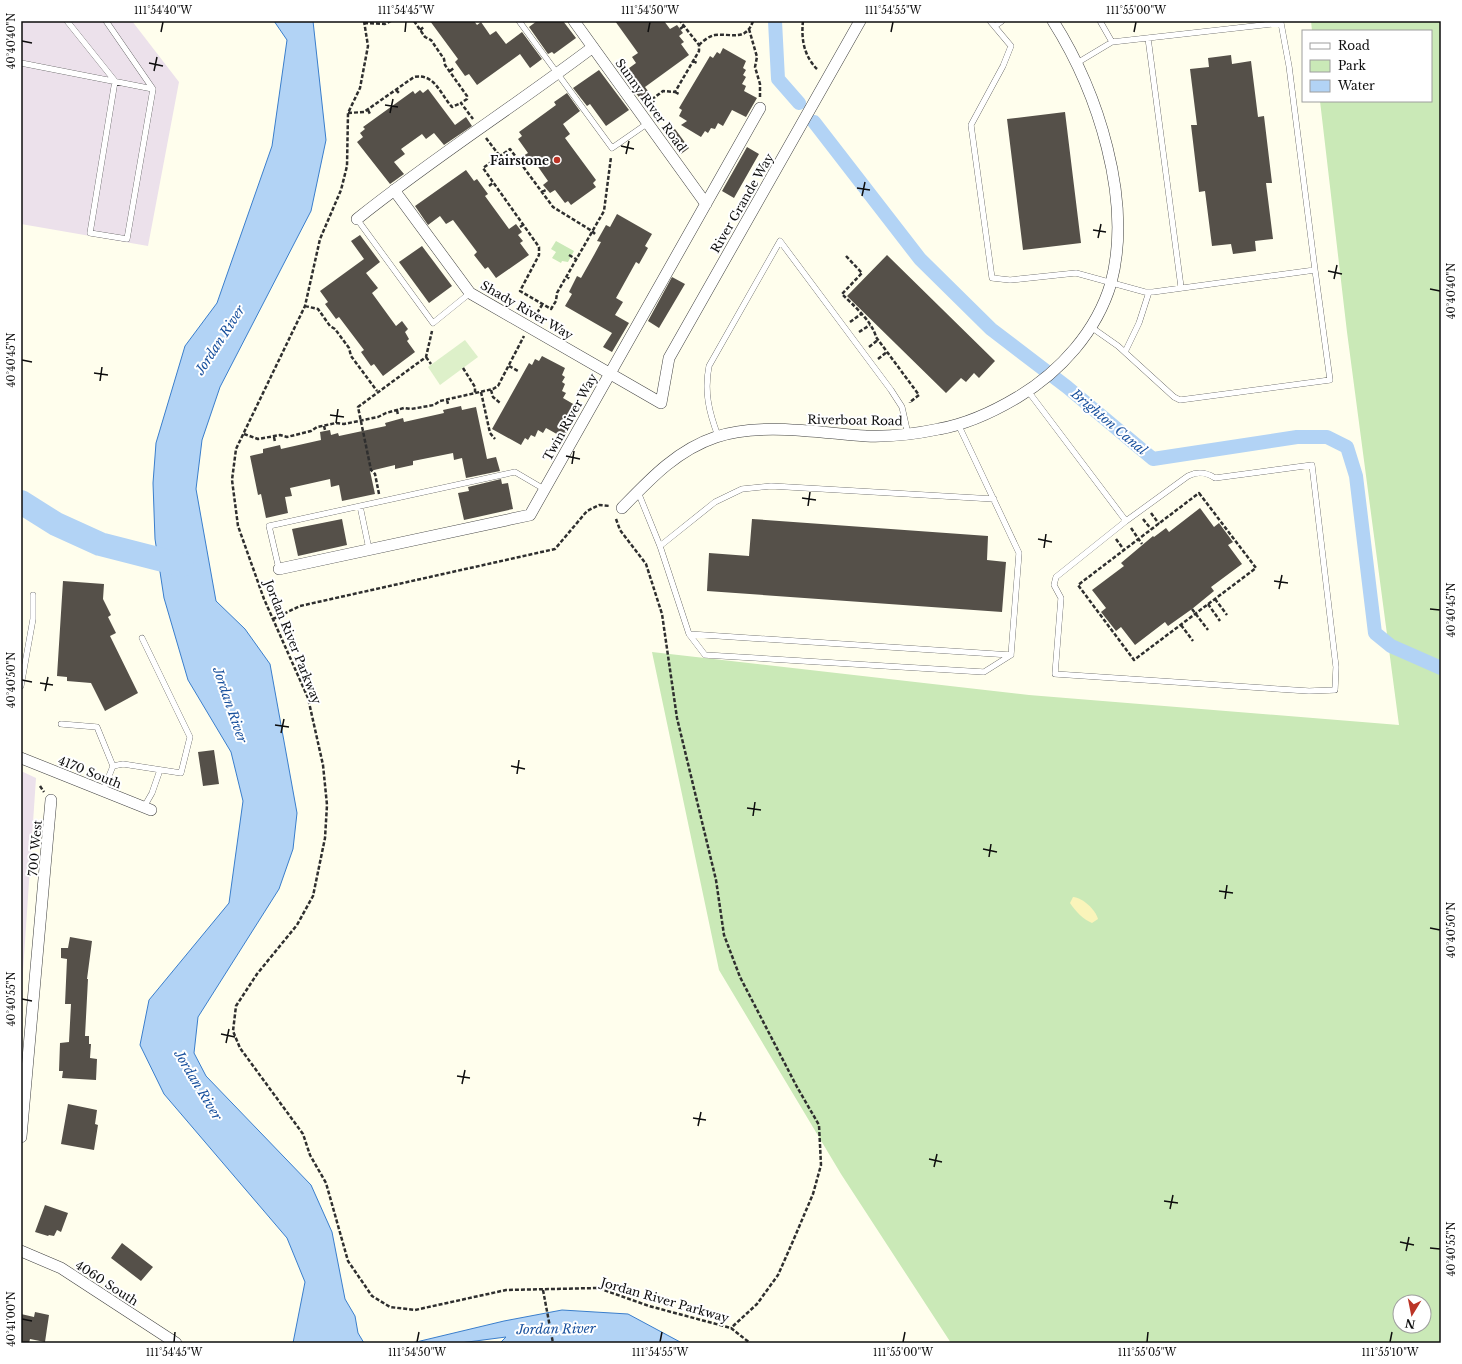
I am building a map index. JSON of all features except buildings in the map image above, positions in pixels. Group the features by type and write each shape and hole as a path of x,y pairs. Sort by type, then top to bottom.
{"street":[{"name":"Sunny River Road","path":"574,21 706,204"},
{"name":"River Grande Way","path":"661,403 669,358 860,21"},
{"name":"Riverboat Road","path":"622,508 677,456 698,444 718,436 754,430 869,436 908,434 940,429 998,409 1028,391 1058,367 1091,327 1105,299 1111,282 1117,237 1117,215 1112,170 1099,120 1077,62 1053,21"},
{"path":"357,219 394,190 480,130 593,47"},
{"name":"Twin River Way","path":"278,569 530,515 609,372 760,108"},
{"name":"Shady River Way","path":"394,190 470,293 661,403"},
{"name":"4170 South","path":"21,758 147,809"},
{"name":"700 West","path":"21,1138 52,800"},
{"name":"4060 South","path":"21,1251 61,1268 176,1343"}],"lane":[{"path":"67,21 116,81 90,233 127,239 153,89 106,21"},
{"path":"519,21 612,148 648,123"},
{"path":"990,21 1011,46 1003,66 971,125 992,278 1010,280 1076,273 1149,292 1315,270"},
{"path":"995,26 1002,21"},
{"path":"1100,21 1112,42"},
{"path":"1077,62 1112,42 1281,22 1290,74 1330,380 1180,400 1174,397 1125,352 1091,327"},
{"path":"1148,38 1181,287"},
{"path":"21,63 153,89"},
{"path":"357,219 433,323 470,293"},
{"path":"718,436 707,401 706,385 709,366 780,241 895,396 905,414 908,434"},
{"path":"1125,352 1139,323 1149,292"},
{"path":"1028,391 1126,521"},
{"path":"958,424 1019,552 1011,655"},
{"path":"1312,465 1335,653 1335,690 1309,691 1055,674 1061,598 1054,585 1056,577 1126,521 1188,476 1196,472 1205,472 1215,478 1312,465"},
{"path":"278,569 269,526 515,472 544,489"},
{"path":"660,546 715,502 742,489 771,486 994,499"},
{"path":"638,492 660,546 689,634 705,654 984,672 1011,655"},
{"path":"360,506 369,549"},
{"path":"21,686 33,619 33,594"},
{"path":"689,634 1011,655"},
{"path":"113,766 123,764 181,773 190,737 142,638"},
{"path":"61,724 97,727 113,766 103,792"},
{"path":"147,809 160,770"}],"path":[{"path":"364,22 385,24 391,21"},
{"path":"348,113 364,112 368,110 414,77 424,77 433,81 452,107 467,97 445,65 444,59 431,40 425,37 414,21"},
{"path":"675,92 699,51 699,45 680,21"},
{"path":"699,45 711,36 735,36 749,29 753,21"},
{"path":"803,21 802,35 806,53 809,60 817,69"},
{"name":"Jordan River Parkway","path":"364,22 368,46 360,88 348,113 348,166 341,190 320,239 305,306 236,449 232,480 238,526 264,599 308,698 317,732 323,766 327,806 325,838 313,896 297,925 257,974 236,1006 233,1031 240,1048 303,1134 310,1155 326,1183 348,1261 372,1296 390,1307 415,1310 506,1290 598,1288 649,1306 731,1328 750,1343"},
{"path":"680,29 684,26"},
{"path":"420,30 424,27"},
{"path":"749,29 757,57 755,68 761,92 760,108"},
{"path":"693,61 697,63"},
{"path":"450,71 454,68"},
{"path":"396,90 399,93"},
{"path":"638,109 660,93 668,90 679,94"},
{"path":"461,102 499,156"},
{"path":"368,110 370,114"},
{"path":"595,234 592,232 553,207 510,149 483,168 539,247 540,252 520,290 549,309 552,308 557,293 566,276 592,232 604,211 612,148"},
{"path":"521,163 525,161"},
{"path":"489,186 493,184"},
{"path":"542,192 546,190"},
{"path":"520,228 523,225"},
{"path":"568,255 576,259"},
{"path":"846,256 862,273 842,294 874,330 876,337 919,395 910,402 912,408"},
{"path":"566,276 570,279"},
{"path":"244,434 258,439 287,437 311,431 317,427 378,417 397,410 434,405 446,400 491,390 498,386 542,305"},
{"path":"305,306 318,309 330,326 335,329 349,348 351,356 378,392"},
{"path":"380,501 375,474 371,470 358,407 426,357 433,323"},
{"path":"426,357 431,364"},
{"path":"509,366 518,371"},
{"path":"463,368 474,387 475,393"},
{"path":"491,390 493,397 500,402"},
{"path":"481,392 490,433 495,439"},
{"path":"446,400 448,404"},
{"path":"397,410 398,415"},
{"path":"324,426 325,430"},
{"path":"274,437 275,442"},
{"path":"1199,493 1256,568 1134,660 1078,585 1151,529 1199,493"},
{"path":"273,619 300,606 555,549 587,511 599,505 622,508 616,519 620,530 646,564 662,614 669,673 677,718 716,880 724,935 740,977 797,1088 819,1125 821,1165 813,1194 793,1242 778,1275 757,1304 731,1328"},
{"path":"1138,512 1151,529"},
{"path":"1126,521 1142,544"},
{"path":"1215,599 1227,615"},
{"path":"1208,604 1220,621"},
{"path":"1192,609 1208,630"},
{"path":"1181,625 1193,641"},
{"path":"543,1290 553,1343"}],"shaded area":[{"path":"21,21 132,21 179,82 148,246 21,224"},
{"path":"21,771 36,778 21,1001"}],"green space":[{"path":"1311,21 1441,21 1441,1343 951,1343 841,1174 719,970 652,652 1029,695 1399,725 1347,332 1320,102 1432,102 1432,30 1312,30"},
{"path":"556,241 574,251 568,262 562,261 561,263 552,258 556,252 551,249"},
{"path":"465,340 478,357 440,385 428,367"}],"sand":[{"path":"1073,897 1081,899 1088,905 1094,911 1098,919 1092,923 1080,915 1070,903"}],"water":[{"name":"Jordan River","path":"274,21 313,21 326,140 311,211 220,387 202,440 196,489 216,601 245,629 270,664 297,813 293,849 279,889 198,1017 194,1053 206,1076 311,1185 332,1232 345,1299 355,1316 358,1333 364,1343 293,1343 305,1282 287,1238 164,1094 140,1045 149,1000 229,903 243,801 231,752 188,680 164,598 155,539 153,483 156,443 185,346 217,303 272,146 287,40"},
{"name":"Jordan River","path":"562,1310 628,1314 682,1343 500,1343 506,1337 460,1343 412,1343 504,1321"}],"waterway":[{"name":"Brighton Canal","path":"775,21 778,79 799,103"},
{"name":"Brighton Canal","path":"814,122 920,259 991,329 1067,387 1153,459 1297,437 1327,437 1347,447 1356,476 1375,633 1391,646 1441,668"},
{"path":"21,502 56,524 100,544 182,565"}],"place":[{"name":"Fairstone","path":"557,160"}]}
